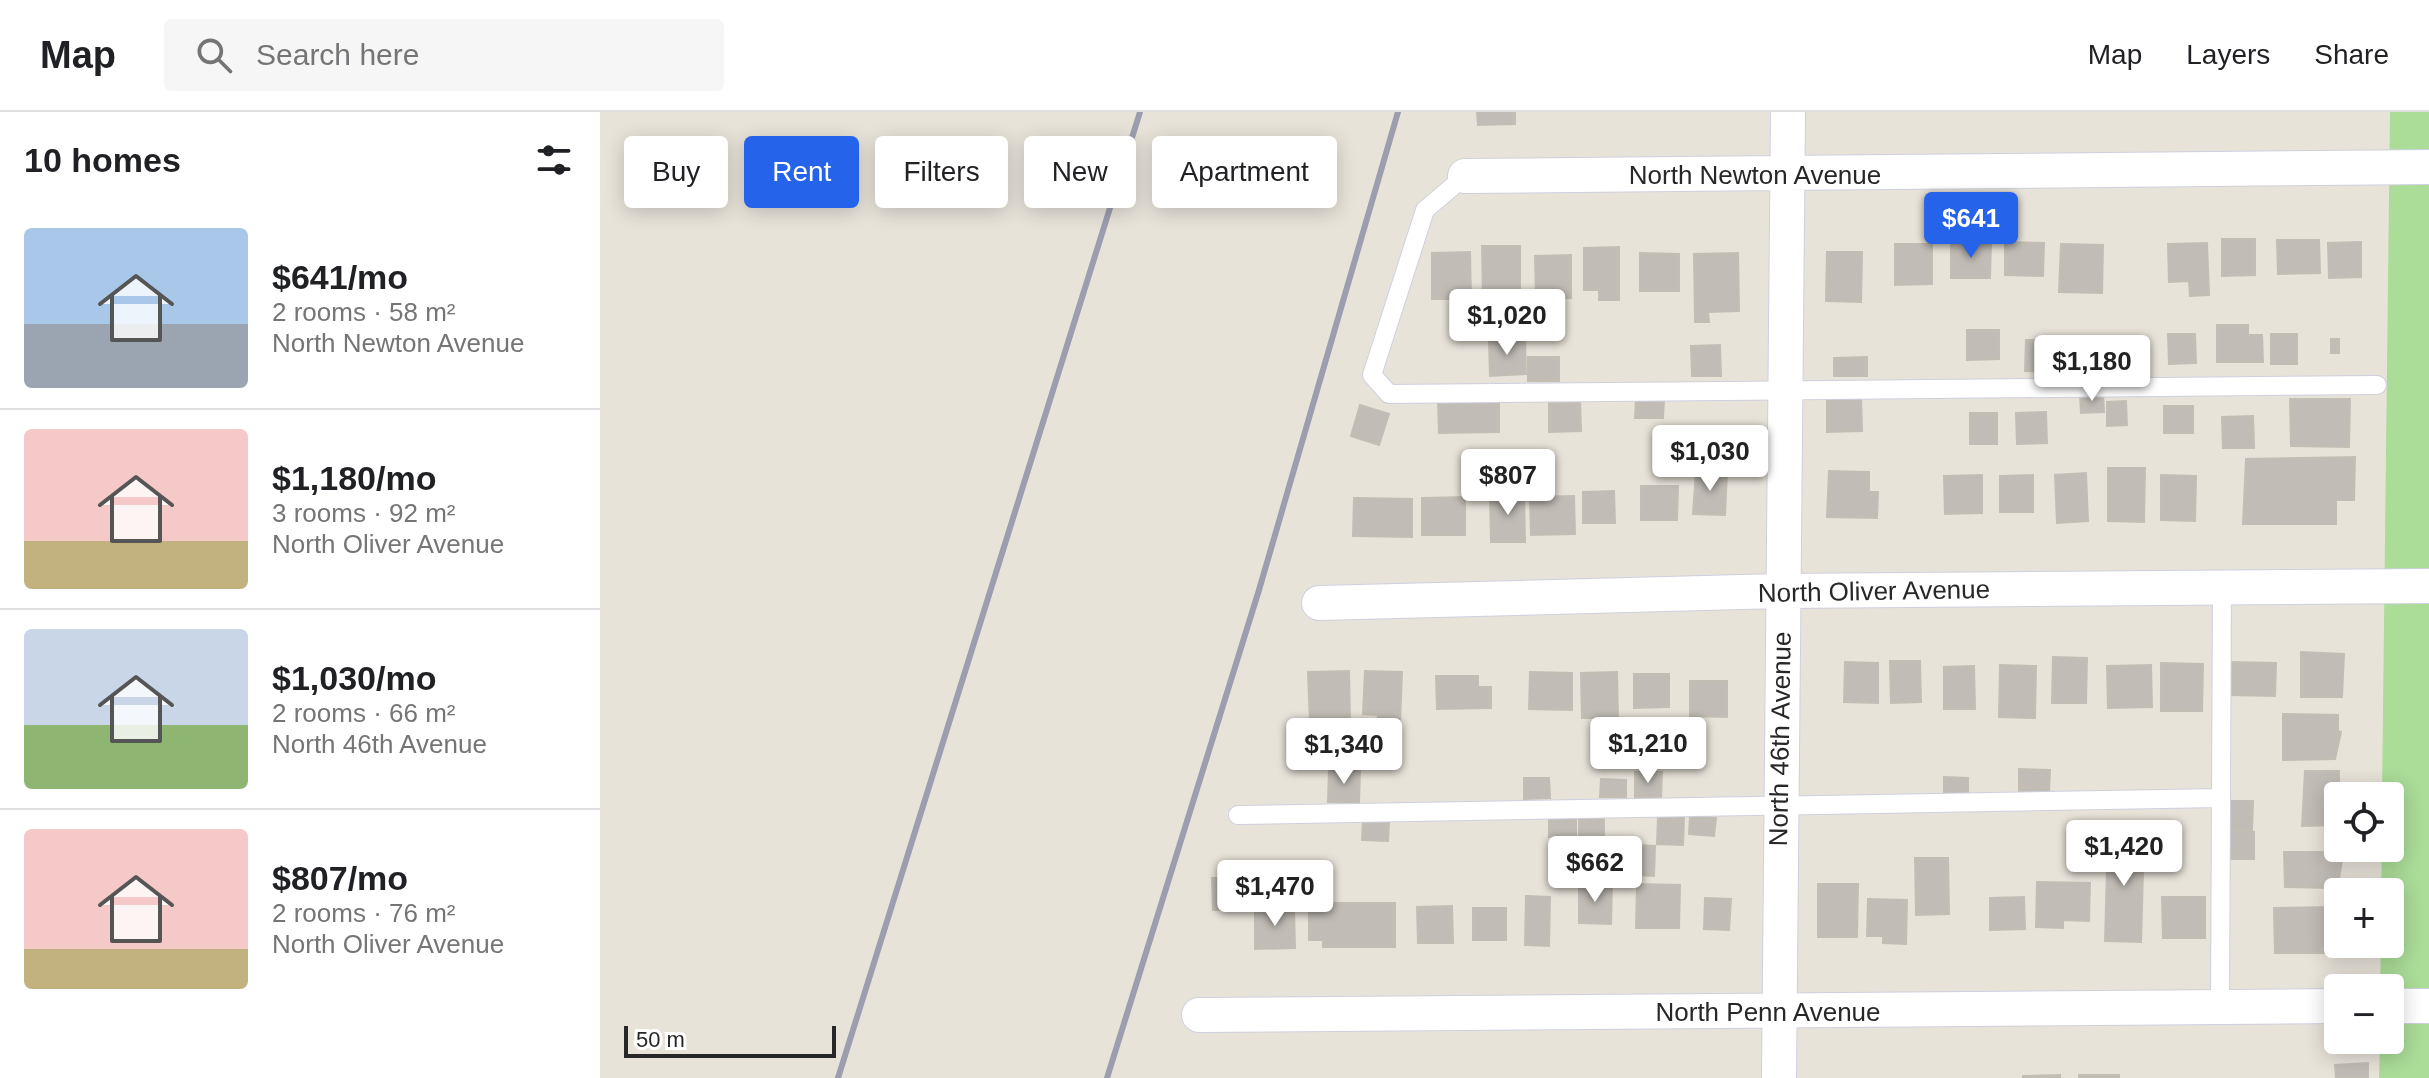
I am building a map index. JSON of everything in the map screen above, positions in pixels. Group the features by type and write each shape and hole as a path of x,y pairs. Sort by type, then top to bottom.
{"street":[{"name":"North 46th Avenue","path":"1779,1078 1777,1013 1788,112"},
{"name":"North Newton Avenue","path":"1465,176 2429,167"},
{"name":"North Oliver Avenue","path":"1319,603 1782,591 2429,586"},
{"name":"North Penn Avenue","path":"1199,1015 1777,1013 2324,1006"},
{"path":"2404,1006 2429,1006"}],"lane":[{"path":"1465,176 1425,210 1372,375 1389,394 2377,385"},
{"path":"2220,1008 2222,587"},
{"path":"1238,815 2220,798"}],"green space":[{"path":"2390,112 2429,112 2429,1078 2379,1078 2380,1054 2404,1054 2404,974 2380,974 2381,958 2404,958 2404,878 2381,878 2382,862 2404,862 2404,782 2382,782"}],"building":[{"path":"1477,112 1515,112 1515,124 1478,125"},
{"path":"2222,239 2255,239 2255,275 2222,276"},
{"path":"2277,240 2319,240 2320,273 2278,274"},
{"path":"1951,242 1991,242 1990,278 1951,278"},
{"path":"2005,242 2044,243 2043,276 2005,275"},
{"path":"2361,242 2361,277 2329,278 2328,243"},
{"path":"2207,243 2209,295 2190,296 2189,281 2169,282 2168,244"},
{"path":"1895,244 1932,244 1932,284 1895,285"},
{"path":"2061,244 2103,245 2102,293 2059,292"},
{"path":"1482,246 1520,246 1520,299 1483,300"},
{"path":"1619,247 1619,300 1599,300 1599,290 1584,290 1584,248"},
{"path":"1470,252 1471,299 1432,299 1432,253"},
{"path":"1827,252 1862,252 1861,302 1826,301"},
{"path":"1640,253 1679,254 1679,291 1640,291"},
{"path":"1738,253 1739,311 1708,312 1709,322 1695,322 1694,254"},
{"path":"1571,255 1571,298 1536,299 1535,256"},
{"path":"2217,325 2248,325 2248,335 2262,335 2263,362 2217,362"},
{"path":"1967,330 1999,330 1999,359 1967,360"},
{"path":"2168,334 2195,334 2196,363 2169,364"},
{"path":"2271,334 2297,334 2297,364 2271,364"},
{"path":"1525,339 1526,374 1490,376 1489,340"},
{"path":"2331,339 2339,339 2339,353 2331,353"},
{"path":"2026,340 2052,340 2052,372 2025,371"},
{"path":"1720,345 1721,376 1692,376 1691,346"},
{"path":"1528,357 1559,357 1559,381 1528,381"},
{"path":"1867,357 1867,376 1834,376 1834,358"},
{"path":"2103,393 2104,412 2081,413 2080,394"},
{"path":"1827,397 1861,397 1862,431 1827,432"},
{"path":"1580,399 1581,431 1549,432 1549,400"},
{"path":"1636,399 1664,399 1663,418 1635,418"},
{"path":"2290,399 2350,399 2349,447 2291,446"},
{"path":"1438,401 1499,401 1499,432 1439,433"},
{"path":"2126,401 2127,425 2107,426 2107,402"},
{"path":"1360,405 1389,414 1379,445 1351,436"},
{"path":"2164,406 2193,406 2193,433 2164,433"},
{"path":"2046,412 2047,443 2017,444 2016,413"},
{"path":"1970,413 1997,413 1997,444 1970,444"},
{"path":"2253,416 2254,448 2223,448 2222,417"},
{"path":"2355,457 2354,500 2336,500 2336,524 2243,524 2246,459"},
{"path":"2108,468 2145,468 2144,522 2108,521"},
{"path":"1696,471 1727,472 1725,515 1693,514"},
{"path":"1829,471 1869,472 1869,492 1878,492 1877,518 1827,517"},
{"path":"2086,473 2088,521 2057,523 2055,475"},
{"path":"1982,475 1982,513 1945,514 1944,476"},
{"path":"2033,475 2033,512 2000,512 2000,476"},
{"path":"2161,475 2196,476 2195,521 2161,520"},
{"path":"1641,486 1678,486 1677,520 1641,520"},
{"path":"1614,491 1615,523 1583,523 1583,492"},
{"path":"1490,492 1524,492 1525,542 1491,542"},
{"path":"1574,496 1575,534 1531,535 1530,497"},
{"path":"1465,497 1465,535 1422,535 1422,498"},
{"path":"1354,498 1412,499 1412,537 1353,536"},
{"path":"2301,652 2344,654 2342,697 2301,697"},
{"path":"2053,657 2087,658 2086,703 2052,703"},
{"path":"1890,661 1920,661 1921,702 1891,703"},
{"path":"1845,662 1878,663 1878,703 1844,702"},
{"path":"2231,662 2276,663 2275,696 2230,695"},
{"path":"2161,663 2203,664 2202,711 2161,711"},
{"path":"2000,665 2036,666 2035,718 1999,717"},
{"path":"2151,665 2152,707 2108,708 2107,666"},
{"path":"1974,666 1975,709 1944,709 1944,667"},
{"path":"1349,671 1350,722 1310,723 1308,672"},
{"path":"1365,671 1402,672 1400,723 1377,723 1378,715 1363,714"},
{"path":"1530,672 1572,673 1572,710 1529,709"},
{"path":"1617,672 1618,718 1582,718 1581,673"},
{"path":"1634,674 1669,674 1669,707 1634,708"},
{"path":"1436,676 1478,676 1478,687 1491,687 1491,708 1437,709"},
{"path":"1690,681 1727,681 1727,717 1690,716"},
{"path":"2283,714 2338,715 2338,731 2341,732 2335,759 2283,760"},
{"path":"1329,769 1360,770 1359,803 1328,802"},
{"path":"2019,769 2050,770 2049,794 2019,793"},
{"path":"2305,771 2339,771 2339,782 2324,782 2324,825 2302,826"},
{"path":"1635,772 1662,772 1661,798 1635,798"},
{"path":"1944,777 1968,778 1968,793 1944,792"},
{"path":"1524,778 1549,778 1550,798 1524,799"},
{"path":"1601,779 1626,780 1626,797 1600,797"},
{"path":"2231,801 2253,801 2252,830 2230,830"},
{"path":"1690,816 1716,818 1714,836 1689,834"},
{"path":"1549,817 1576,817 1576,837 1549,837"},
{"path":"1604,817 1604,836 1579,837 1579,818"},
{"path":"1658,817 1684,817 1683,845 1657,844"},
{"path":"1363,821 1389,822 1388,841 1362,840"},
{"path":"2231,832 2254,832 2254,859 2230,859"},
{"path":"2108,834 2144,835 2141,942 2105,941"},
{"path":"1636,845 1655,846 1654,876 1635,875"},
{"path":"2284,852 2324,852 2324,862 2342,862 2339,878 2324,878 2324,888 2285,887"},
{"path":"1915,858 1948,858 1949,914 1916,915"},
{"path":"1212,878 1248,878 1249,910 1213,910"},
{"path":"2037,882 2090,883 2089,921 2063,920 2063,928 2036,927"},
{"path":"1637,884 1680,885 1679,928 1636,928"},
{"path":"1818,884 1858,884 1857,937 1818,937"},
{"path":"1579,885 1612,885 1611,924 1579,923"},
{"path":"1526,896 1550,897 1549,946 1525,945"},
{"path":"2024,897 2025,929 1990,930 1990,898"},
{"path":"2162,897 2205,897 2205,938 2163,938"},
{"path":"1705,898 1731,899 1729,930 1704,929"},
{"path":"1868,899 1907,900 1906,944 1883,943 1883,936 1867,936"},
{"path":"1309,903 1395,903 1395,947 1323,947 1323,940 1309,940"},
{"path":"1452,906 1453,943 1418,943 1417,907"},
{"path":"1255,907 1294,907 1295,948 1255,949"},
{"path":"2324,907 2324,953 2275,953 2274,908"},
{"path":"1473,908 1506,908 1506,940 1473,940"},
{"path":"2368,1063 2368,1078 2336,1078 2335,1065"},
{"path":"2060,1075 2060,1078 2023,1078 2023,1076"},
{"path":"2079,1075 2119,1075 2119,1078 2079,1078"}],"railway":[{"path":"838,1078 1140,112"},
{"path":"1107,1078 1259,590 1398,112"}]}
